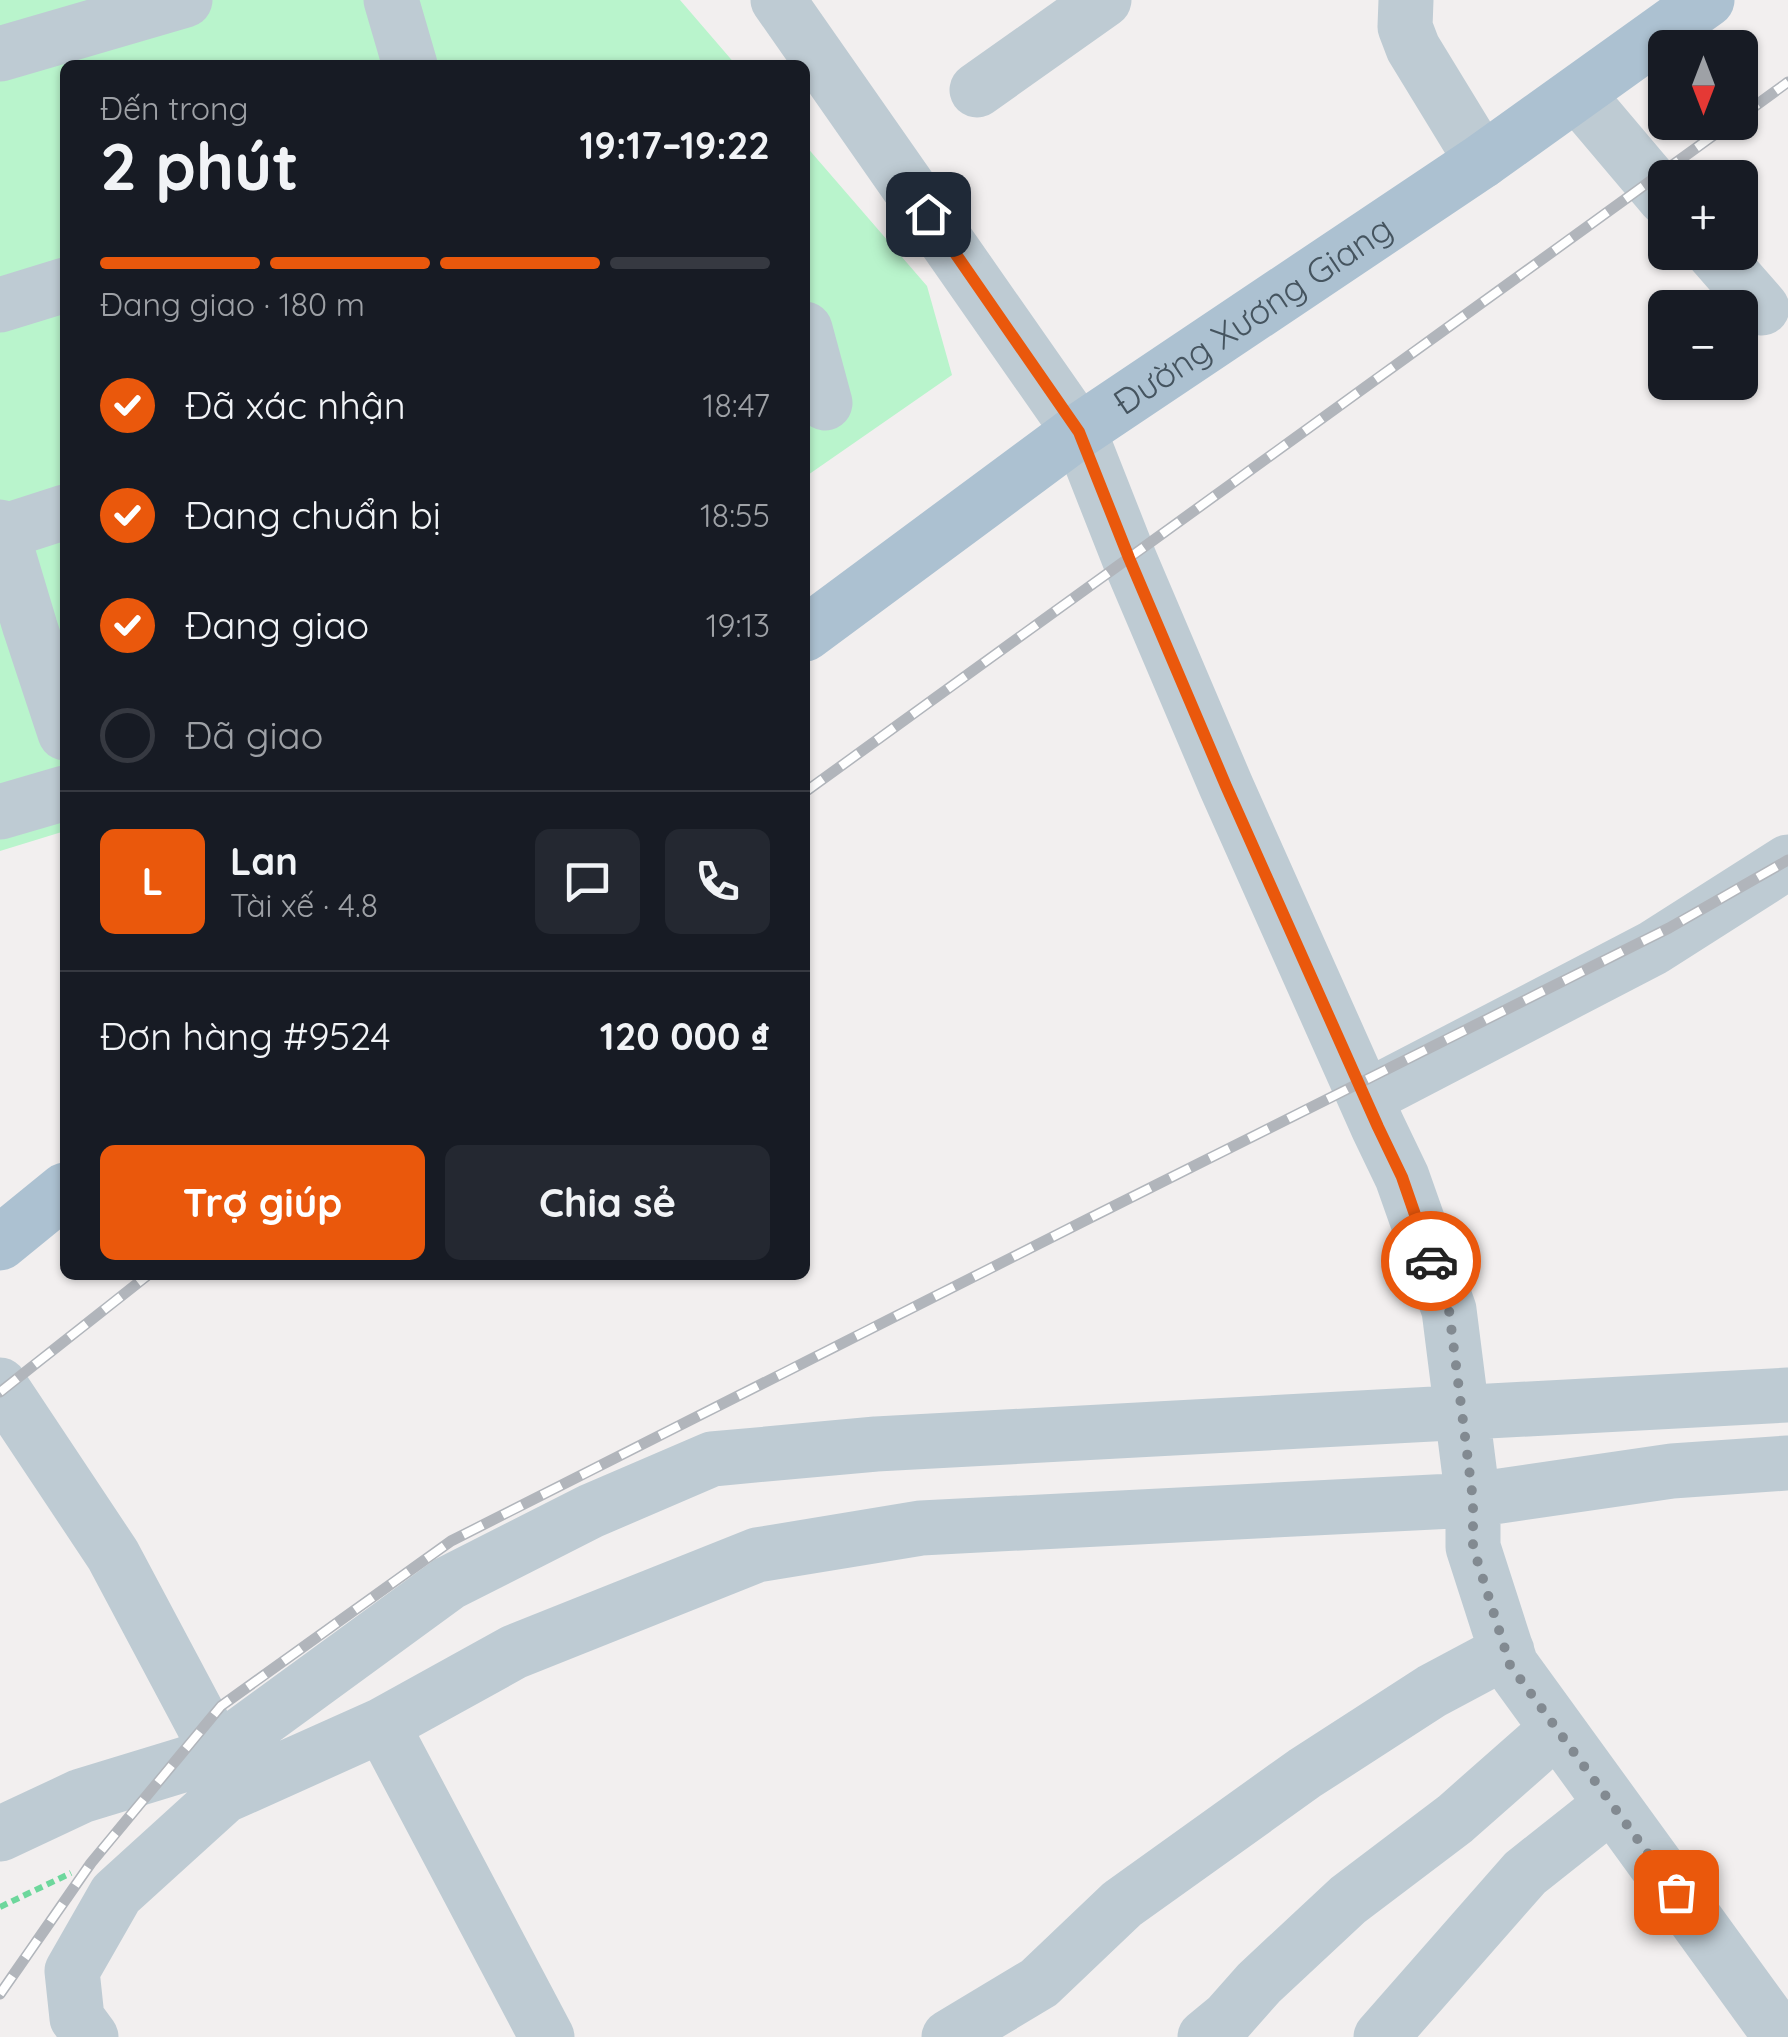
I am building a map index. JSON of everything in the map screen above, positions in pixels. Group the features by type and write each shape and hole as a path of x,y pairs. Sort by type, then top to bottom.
{"main road":[{"name":"Đường Xương Giang","path":"810,630 1079,432 1482,162 1707,0"},
{"path":"0,1244 60,1194"}],"street":[{"path":"0,54 186,0"},
{"path":"391,0 409,60"},
{"path":"778,0 1079,432 1226,786 1402,1177 1449,1310 1473,1500 1473,1547 1510,1665 1612,1804 1756,2028"},
{"path":"1406,0 1405,27 1413,48 1482,162"},
{"path":"977,90 1092,4"},
{"path":"1577,94 1648,178"},
{"path":"1729,270 1762,308"},
{"path":"0,304 60,287"},
{"path":"810,348 825,403"},
{"path":"60,513 0,531 60,717"},
{"path":"0,812 60,794"},
{"path":"1365,1098 1653,948 1788,862"},
{"path":"0,1385 112,1555 204,1726 218,1776"},
{"path":"88,2035 77,2018 72,1971 116,1894 218,1776 449,1583 591,1512 712,1459 876,1444 1788,1395"},
{"path":"0,1834 81,1796 218,1776 382,1726 514,1652 758,1556 922,1528 1473,1500 1672,1471 1788,1463"},
{"path":"949,2037 1039,1983 1122,1904 1305,1773 1432,1691 1506,1651"},
{"path":"382,1726 548,2037"},
{"path":"1205,2037 1348,1900 1455,1819 1557,1729"},
{"path":"1380,2037 1524,1873 1612,1804"}],"path":[{"path":"0,1906 76,1870"}],"green space":[{"path":"0,0 680,0 732,60 60,60 60,833 0,851"},
{"path":"810,151 927,286 952,375 810,474"}],"railway":[{"path":"1758,104 1788,82"},
{"path":"810,788 1707,140"},
{"path":"0,1994 91,1863 221,1706 451,1541 1669,928 1788,860"},
{"path":"0,1392 142,1280"}],"way so far":[{"path":"1431,1261 1449,1310 1473,1500 1473,1547 1510,1665 1676,1892"}],"route":[{"path":"928,214 1079,432 1226,786 1402,1177 1431,1261"}]}
